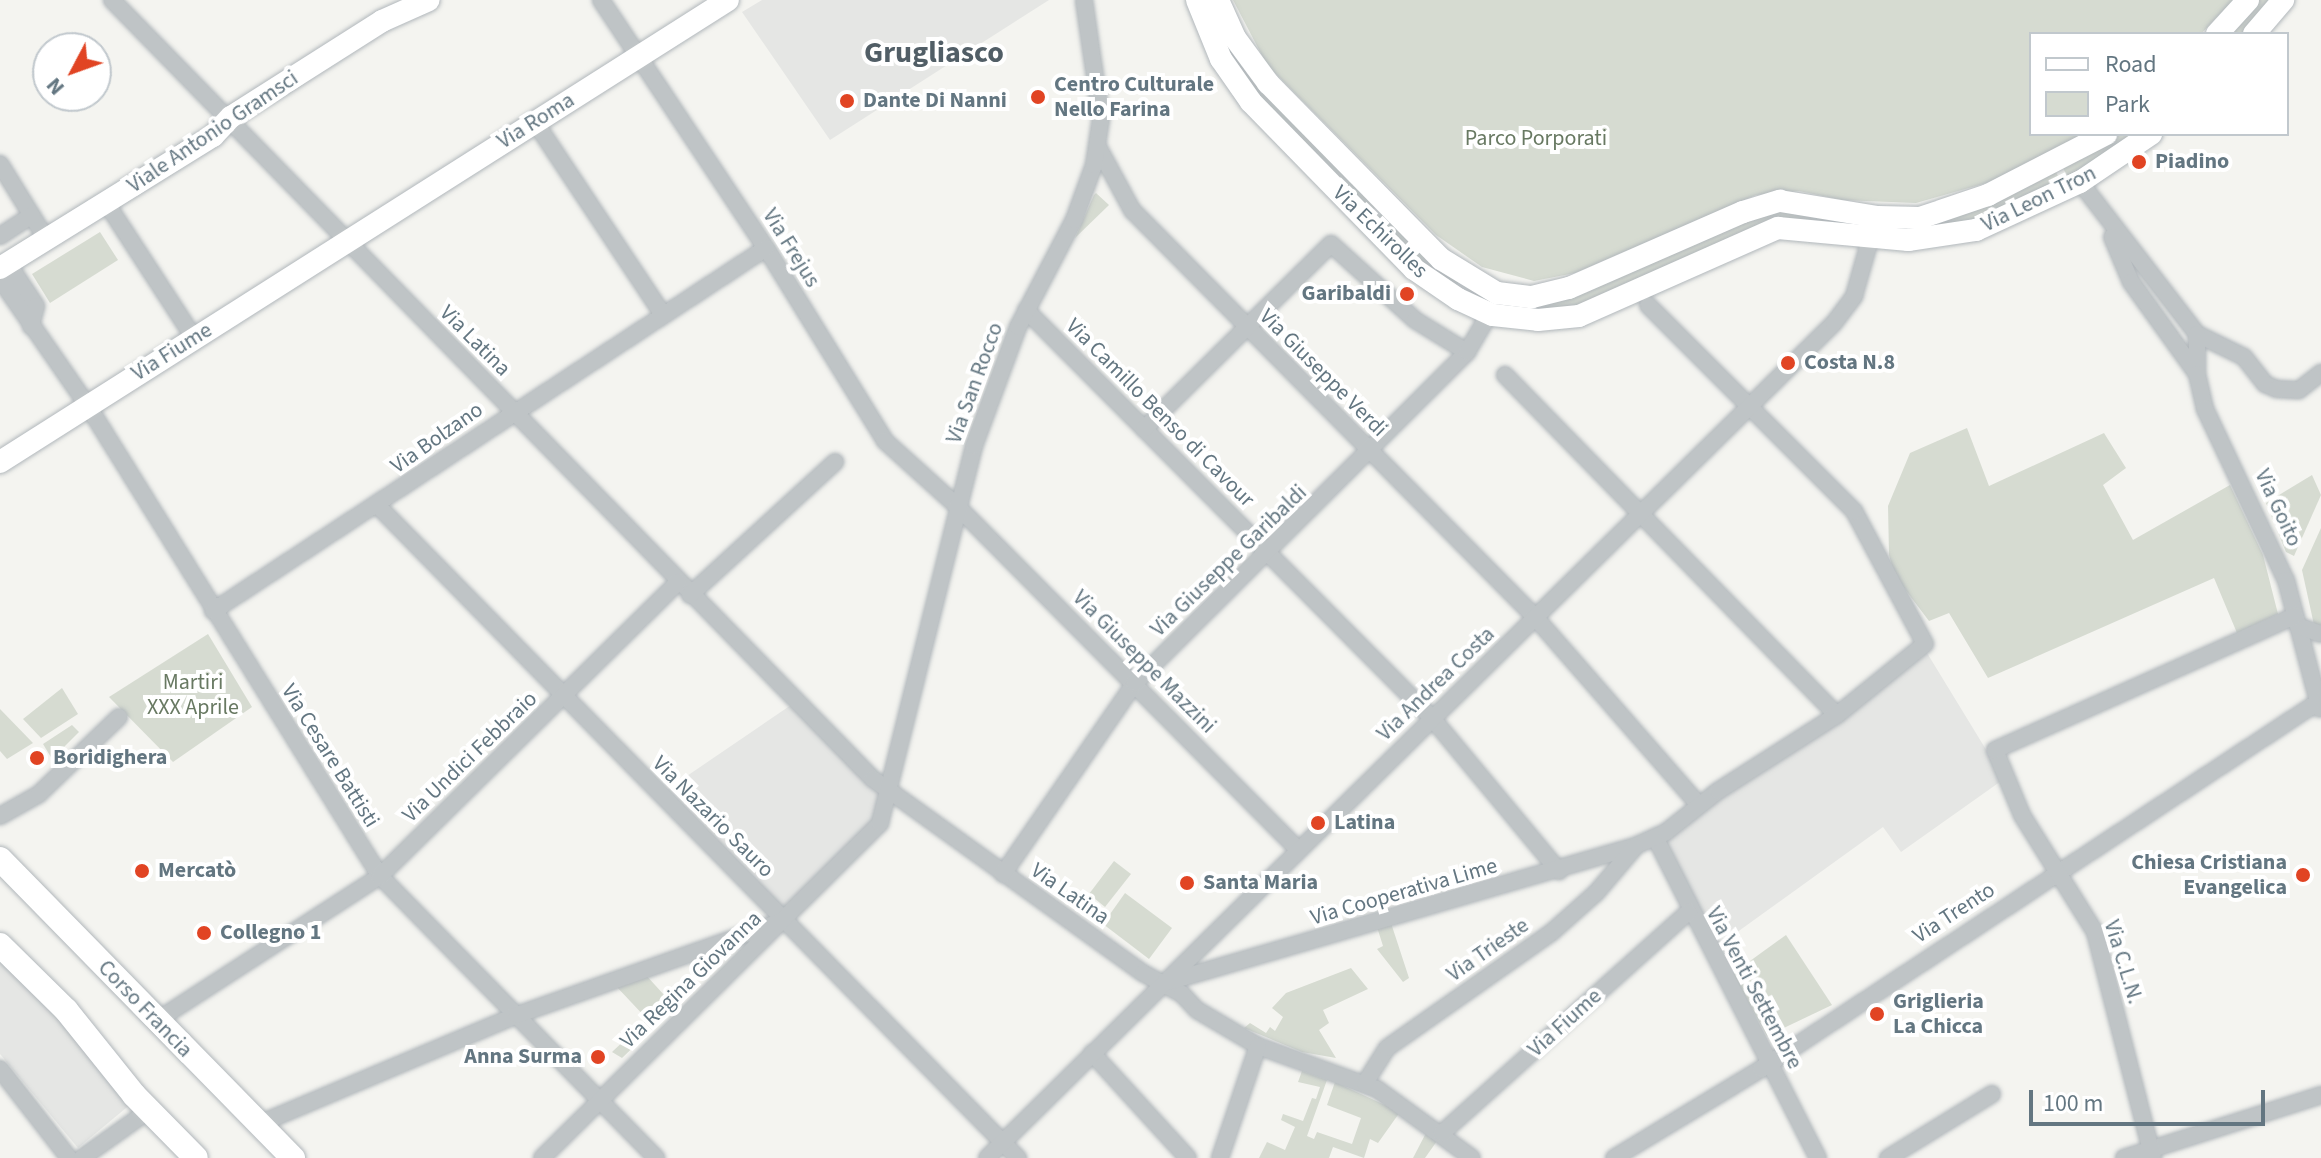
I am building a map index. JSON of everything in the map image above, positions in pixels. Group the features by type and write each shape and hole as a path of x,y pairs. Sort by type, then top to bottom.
{"main road":[{"name":"Corso Francia","path":"0,859 293,1158"},
{"path":"0,945 66,1010 134,1095 196,1158"}],"street":[{"name":"Via Latina","path":"112,0 216,110 231,117 345,242 515,411 690,595 887,790 1003,874 1258,1046 1365,1083 1442,1133 1472,1158"},
{"name":"Viale Antonio Gramsci","path":"2,269 45,237 107,204 213,136 231,117 382,21 429,0"},
{"name":"Via Frejus","path":"601,0 766,248 885,441 957,506"},
{"name":"Via Roma","path":"345,242 728,0"},
{"name":"Via San Rocco","path":"887,790 957,506 990,400 1026,310 1074,220 1098,147 1099,90 1084,0"},
{"name":"Via Echirolles","path":"1197,0 1221,59 1251,102 1414,269 1458,299 1495,304 1538,320 1579,316 1778,228 1874,227"},
{"name":"Via Echirolles","path":"1218,0 1235,38 1268,83 1441,259 1495,304"},
{"path":"2219,32 2248,0"},
{"path":"2256,32 2283,0"},
{"path":"535,122 663,315"},
{"name":"Via Leon Tron","path":"1874,227 1967,204 2102,136"},
{"name":"Via Leon Tron","path":"1874,227 1908,240 1976,230 2080,182 2148,136"},
{"name":"Via Giuseppe Verdi","path":"1098,147 1132,210 1535,617 1698,804"},
{"path":"0,164 45,237"},
{"name":"Via Goito","path":"2080,182 2105,220 2197,334 2244,357 2265,384 2277,389 2299,390 2321,373"},
{"path":"107,204 194,338"},
{"path":"0,236 32,215"},
{"name":"Via Goito","path":"2105,220 2131,282 2197,374"},
{"name":"Via Andrea Costa","path":"987,1158 1849,305 1874,227"},
{"name":"Via Fiume","path":"0,462 345,242"},
{"path":"1144,429 1331,244 1415,320 1467,352"},
{"name":"Via Bolzano","path":"213,611 378,506 515,411 766,248"},
{"name":"Via Cesare Battisti","path":"2,269 36,306 31,326 88,406 380,876 656,1158"},
{"name":"Via Giuseppe Garibaldi","path":"1003,874 1135,683 1270,552 1467,352 1495,304"},
{"path":"1648,305 1750,406"},
{"name":"Via Camillo Benso di Cavour","path":"1026,310 1432,718 1559,871"},
{"name":"Via Goito","path":"2197,334 2197,374 2205,409 2266,531 2320,704"},
{"path":"1505,375 1837,715"},
{"name":"Via Cooperativa Lime","path":"1162,983 1559,871 1635,846 1655,837 1698,804 1837,715 1925,644 1854,511 1750,406"},
{"path":"690,595 835,462"},
{"name":"Via Nazario Sauro","path":"378,506 1018,1158"},
{"name":"Via Giuseppe Mazzini","path":"957,506 1298,849"},
{"name":"Via Undici Febbraio","path":"156,1021 380,876 678,582"},
{"path":"2296,621 2321,634"},
{"name":"Via C.L.N.","path":"2151,1153 2095,932 2022,815 1995,750 2296,621"},
{"name":"Via Trento","path":"1614,1158 1761,1069 1767,1061 2320,704"},
{"path":"0,816 39,794 119,717"},
{"name":"Via Regina Giovanna","path":"542,1158 875,831 887,790"},
{"name":"Via Venti Settembre","path":"1655,837 1688,912 1818,1158"},
{"name":"Via Trieste","path":"1365,1083 1387,1048 1552,932 1596,893 1635,846"},
{"name":"Via Fiume","path":"1442,1133 1688,912"},
{"path":"259,1124 517,1015 784,920"},
{"path":"1220,1158 1258,1046"},
{"path":"1092,1053 1188,1158"},
{"path":"0,1069 69,1158"},
{"path":"1888,1158 1992,1094"},
{"path":"2124,1158 2151,1153 2321,1095"},
{"path":"82,1158 138,1118"}],"shaded area":[{"name":"Dante Di Nanni","path":"762,0 1049,0 830,140 742,12"},
{"path":"1924,648 2004,779 1901,852 1883,827 1711,951 1657,839"},
{"path":"794,703 886,791 882,815 785,917 662,793"},
{"path":"0,952 132,1103 78,1148 0,1054"}],"green space":[{"name":"Parco Porporati","path":"1233,0 2233,0 2203,32 2029,32 2029,136 2082,136 1990,182 1916,203 1842,200 1799,191 1756,195 1575,273 1534,281 1482,267 1436,235 1267,65"},
{"path":"2257,0 2272,0 2244,32 2228,32"},
{"path":"1215,9 1376,207 1367,216 1238,80"},
{"path":"2112,136 2131,136 2068,178 2062,166"},
{"path":"2055,170 2061,182 1986,217 1939,231 1927,221"},
{"path":"1096,193 1109,205 1075,238 1094,195"},
{"path":"1768,210 1836,215 1834,227 1796,221 1577,307 1525,312 1525,300"},
{"path":"1382,213 1459,281 1453,292 1372,222"},
{"path":"100,232 118,260 50,303 32,274"},
{"path":"1967,428 1989,486 2104,433 2126,468 2103,485 2133,540 2230,485 2263,555 2278,614 2237,633 2214,578 1988,678 1949,613 1929,621 1895,576 1889,555 1888,506 1910,453"},
{"path":"2312,475 2321,495 2294,556 2286,552 2266,503"},
{"path":"2321,528 2321,626 2314,625 2302,570"},
{"name":"Martiri XXX Aprile","path":"208,634 252,707 173,762 109,697"},
{"path":"62,688 78,714 41,738 23,719"},
{"path":"0,709 33,743 7,759 0,751"},
{"path":"72,725 79,732 52,759 43,744"},
{"path":"1114,861 1131,874 1105,907 1089,894"},
{"path":"1125,893 1172,928 1149,959 1103,924"},
{"path":"1391,923 1409,978 1403,982 1377,949 1383,946 1377,927"},
{"path":"1786,935 1832,1005 1767,1036 1732,974"},
{"path":"1351,968 1368,989 1323,1010 1329,1023 1319,1030 1336,1058 1302,1052 1244,1028 1250,1023 1266,1033 1270,1027 1275,1031 1283,1017 1272,1008 1286,993"},
{"path":"645,974 675,1007 622,1058 612,1052 647,1019 615,985"},
{"path":"1302,1071 1327,1080 1307,1136 1314,1139 1317,1132 1352,1144 1361,1118 1327,1105 1335,1082 1400,1112 1378,1143 1370,1139 1364,1158 1333,1147 1329,1158 1259,1158 1267,1142 1285,1150 1295,1127 1281,1120 1283,1114 1303,1121 1312,1098 1316,1099 1320,1087 1298,1082"},
{"path":"1426,1133 1437,1141 1425,1158 1413,1158"}],"place":[{"name":"Centro Culturale Nello Farina","path":"1038,97"},
{"name":"Dante Di Nanni","path":"847,101"},
{"name":"Piadino","path":"2139,162"},
{"name":"Garibaldi","path":"1407,294"},
{"name":"Costa N.8","path":"1788,363"},
{"name":"Boridighera","path":"37,758"},
{"name":"Latina","path":"1318,823"},
{"name":"Mercatò","path":"142,871"},
{"name":"Chiesa Cristiana Evangelica","path":"2303,875"},
{"name":"Santa Maria","path":"1187,883"},
{"name":"Collegno 1","path":"204,933"},
{"name":"Griglieria La Chicca","path":"1877,1014"},
{"name":"Anna Surma","path":"598,1057"}],"district":[{"name":"Grugliasco","path":"934,53"}]}
